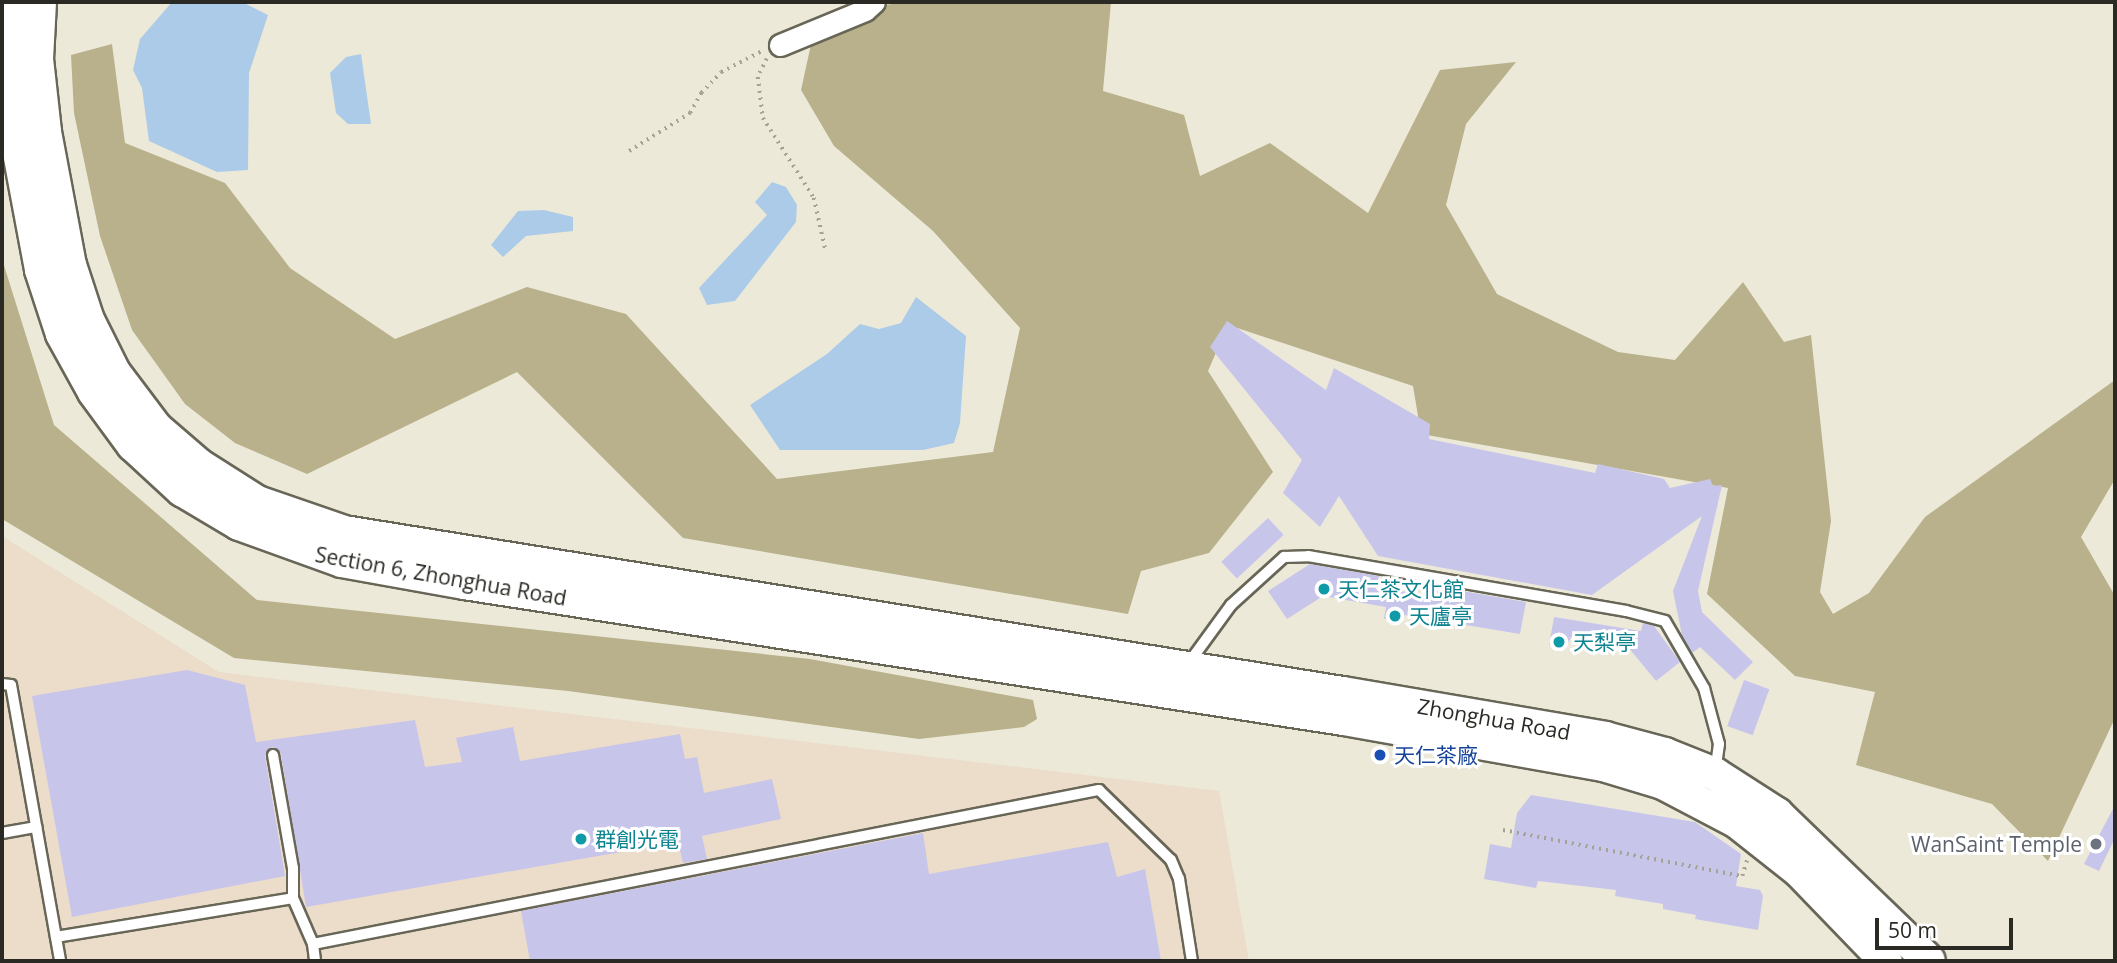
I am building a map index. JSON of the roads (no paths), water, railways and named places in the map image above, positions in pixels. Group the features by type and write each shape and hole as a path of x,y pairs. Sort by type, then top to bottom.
{"main road":[{"name":"Section 6, Zhonghua Road","path":"13,2 10,61 16,136 41,270 58,322 76,363 112,419 133,445 182,490 239,524 342,561 953,660"},
{"name":"Section 6, Zhonghua Road","path":"40,2 37,59 45,132 70,265 88,320 114,372 156,428 228,485 285,514 344,532 986,636"},
{"name":"Zhonghua Road","path":"986,636 1165,674 1460,727 1663,783 1709,804 1799,871 1886,961"},
{"name":"Zhonghua Road","path":"953,660 1165,674"},
{"name":"Zhonghua Road","path":"1460,727 1605,738 1715,774 1777,814 1928,961"}],"street":[{"path":"780,45 865,10 874,2"}],"lane":[{"path":"1165,674 1231,606 1284,557 1308,556 1626,611 1665,621 1704,688 1719,744 1715,774"},
{"path":"2,684 11,685 60,961"},
{"path":"273,755 293,868 293,898 313,944 315,961"},
{"path":"313,944 1099,790 1171,860 1179,878 1192,961"},
{"path":"2,833 36,827"},
{"path":"56,937 293,898"}],"water":[{"path":"172,2 242,2 268,15 249,73 248,170 217,172 149,141 142,88 133,70 140,39"},
{"path":"361,54 371,124 348,124 336,113 330,73 346,57"},
{"path":"772,182 786,187 797,205 796,222 735,301 707,305 699,288 767,215 755,202"},
{"path":"544,210 573,217 573,231 526,236 503,257 491,245 518,211"},
{"path":"916,297 966,336 960,423 954,443 923,450 780,450 750,405 827,354 860,324 879,329 901,323"}],"place":[{"name":"天仁茶文化館","path":"1324,589"},
{"name":"天廬亭","path":"1395,616"},
{"name":"天梨亭","path":"1559,642"},
{"name":"天仁茶廠","path":"1380,755"},
{"name":"群創光電","path":"581,839"},
{"name":"WanSaint Temple","path":"2096,844"}]}
